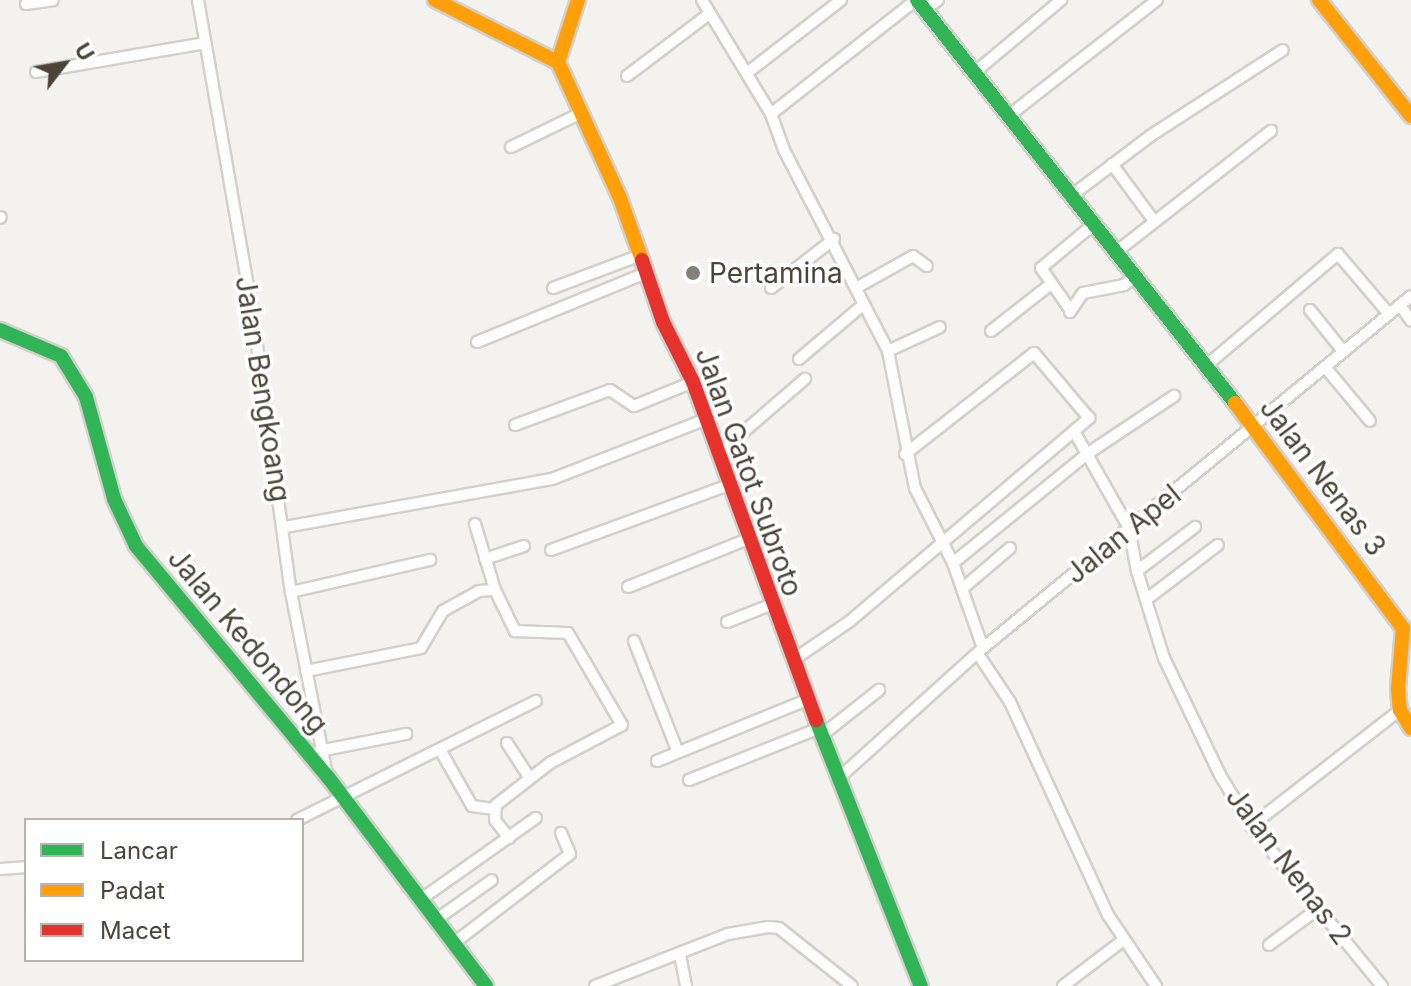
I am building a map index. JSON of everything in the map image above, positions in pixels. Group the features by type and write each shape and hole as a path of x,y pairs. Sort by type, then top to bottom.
{"street":[{"path":"26,4 53,0"},
{"name":"Jalan Bengkoang","path":"198,0 285,527 291,592 319,751 328,777"},
{"path":"435,0 558,62 578,0"},
{"path":"747,73 841,0"},
{"path":"974,73 1061,0"},
{"path":"1011,114 1157,0"},
{"path":"1319,0 1411,116"},
{"path":"771,114 925,2"},
{"name":"Jalan Nenas 3","path":"925,2 974,73 1011,114 1071,196 1207,365 1403,628 1400,710"},
{"path":"627,76 707,5 771,114 784,150 834,239 863,305 888,351 905,454 915,488 953,563 981,651 1010,702 1052,804 1122,941 1156,986"},
{"path":"36,72 206,43"},
{"path":"1071,196 1112,164 1283,50"},
{"name":"Jalan Gatot Subroto","path":"558,62 620,198 644,274 693,382 726,486 770,605 921,986"},
{"path":"511,147 581,113"},
{"path":"1116,252 1271,131"},
{"path":"1112,164 1154,221"},
{"path":"1094,224 1043,264 1041,270 1070,310 1083,293 1124,285 1136,276"},
{"path":"771,288 834,239"},
{"path":"1207,365 1338,254 1389,314"},
{"path":"553,288 638,256"},
{"path":"856,288 913,256 927,266"},
{"path":"477,342 644,274"},
{"path":"991,331 1051,284"},
{"name":"Jalan Apel","path":"840,777 981,651 1129,528 1254,430 1411,296"},
{"path":"799,359 863,305"},
{"path":"1400,305 1411,321"},
{"path":"1310,310 1343,351"},
{"path":"888,351 940,327"},
{"name":"Jalan Kedondong","path":"0,330 61,356 86,397 114,499 136,546 328,777 437,919 482,985"},
{"path":"793,660 850,621 942,538 1075,433 1088,415 1034,353 905,454"},
{"path":"1325,367 1370,421"},
{"path":"718,454 805,379"},
{"path":"515,425 610,390 634,406 693,382"},
{"path":"953,563 1087,454 1174,396"},
{"path":"285,527 552,479 707,419"},
{"name":"Jalan Nenas 2","path":"1075,433 1129,528 1137,571 1187,713 1251,826 1382,986"},
{"path":"551,550 726,486"},
{"path":"475,524 495,590 515,631 556,630 571,636 622,725 529,777 494,809"},
{"path":"1137,571 1195,527"},
{"path":"628,587 748,539"},
{"path":"1147,599 1218,545"},
{"path":"485,559 524,546"},
{"path":"962,589 1010,548"},
{"path":"291,592 430,560"},
{"path":"306,671 421,648 433,622 458,598 495,590"},
{"path":"727,622 770,605"},
{"path":"634,641 678,752"},
{"path":"689,780 821,731 879,690"},
{"path":"657,761 809,699"},
{"path":"302,818 442,753 536,701"},
{"path":"1251,826 1400,710 1411,728"},
{"path":"319,751 406,734"},
{"path":"507,743 529,777"},
{"path":"442,753 472,806 494,809"},
{"path":"494,809 509,838"},
{"path":"420,900 536,818"},
{"path":"454,943 570,854 561,833"},
{"path":"0,869 24,867"},
{"path":"437,919 492,880"},
{"path":"1269,945 1319,908"},
{"path":"595,986 728,934 779,928 852,986"},
{"path":"1063,986 1122,941"},
{"path":"680,955 686,986"}],"traffic: fast":[{"path":"917,0 1235,403"},
{"path":"0,330 61,356 86,397 114,499 136,546 328,777 486,986"},
{"path":"816,720 921,986"}],"traffic: slow":[{"path":"435,0 558,62 620,198 642,260"},
{"path":"558,62 578,0"},
{"path":"1319,0 1411,116"},
{"path":"1235,403 1403,628 1398,689 1400,710 1411,728"}],"traffic: jam":[{"path":"642,260 663,322 693,382 816,720"}],"place":[{"name":"Pertamina","path":"693,273"}]}
